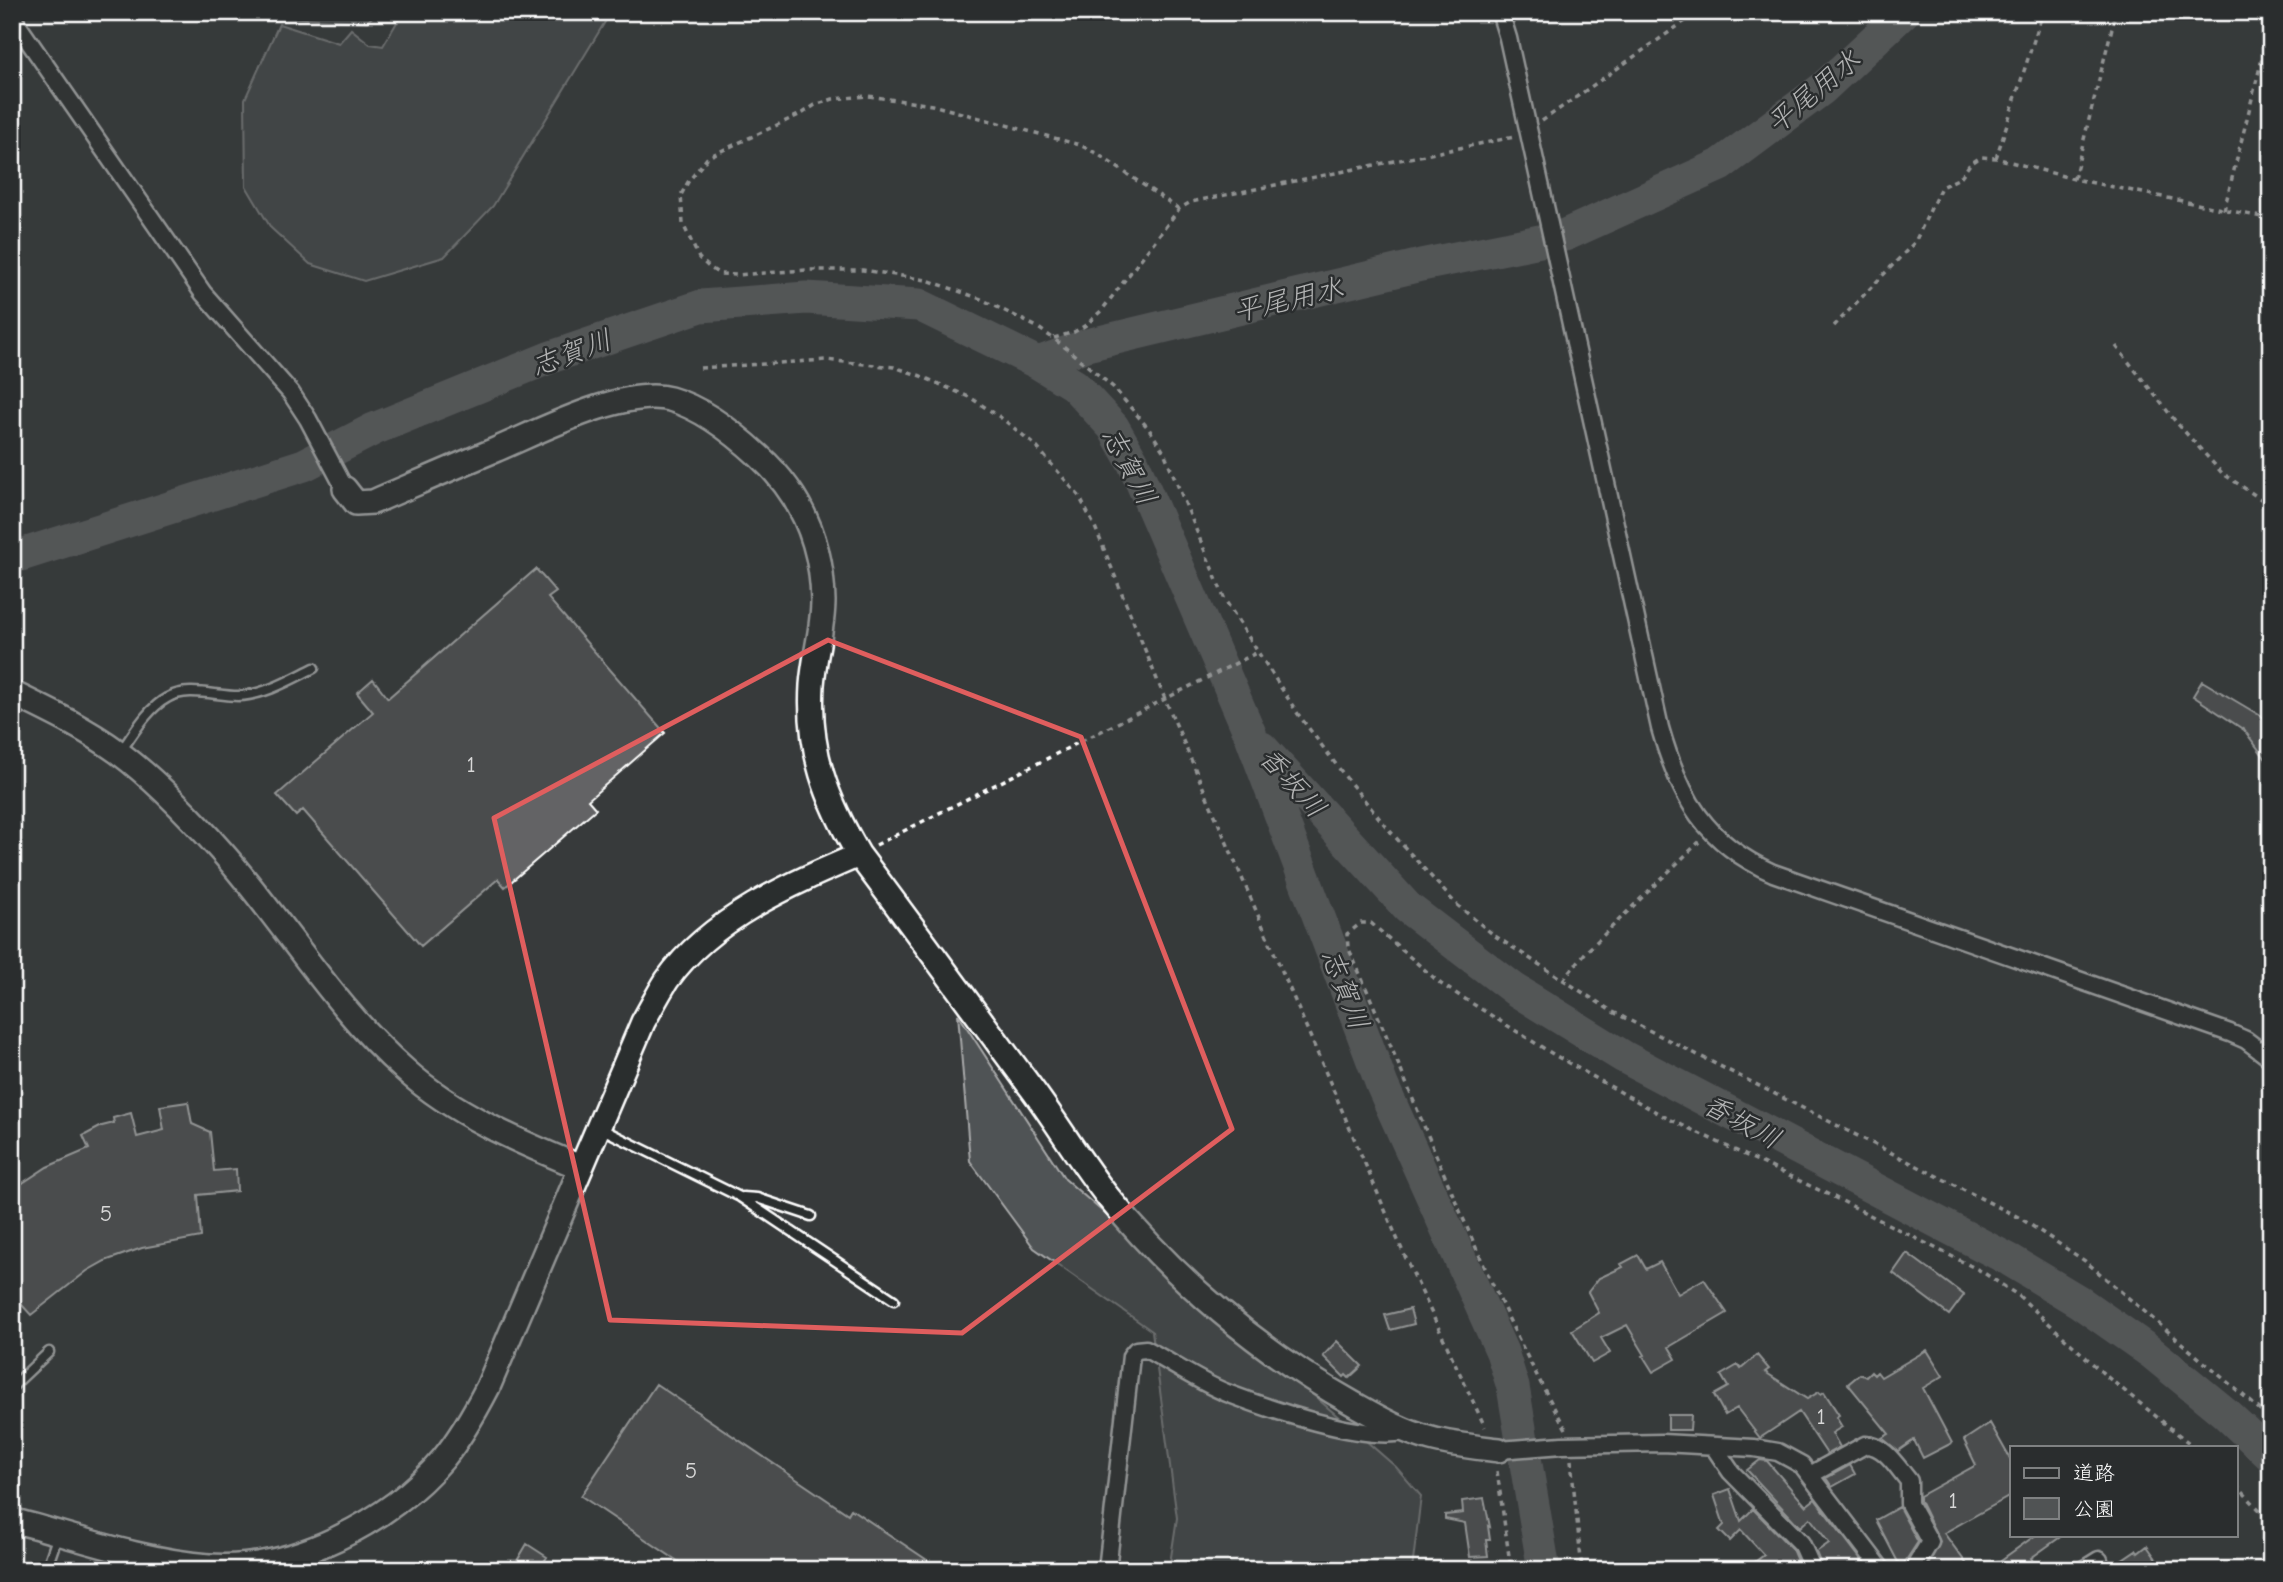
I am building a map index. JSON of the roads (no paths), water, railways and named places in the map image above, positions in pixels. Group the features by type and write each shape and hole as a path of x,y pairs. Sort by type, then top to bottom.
{"street":[{"path":"1500,12 1508,38 1660,729 1677,777 1709,832 1736,855 1773,873 2230,1033 2246,1040 2271,1059"},
{"path":"12,17 203,293 276,374 308,419 345,489 356,503 373,502 585,412 637,398 652,397 678,402 710,419 741,440 779,475 798,501 811,529 817,552 823,603 812,686 815,749 836,817 859,855 1067,1136 1107,1196 1151,1245 1211,1304 1243,1330 1340,1396 1388,1423 1461,1446 1495,1449 1662,1443 1754,1448 1778,1452 1802,1465 1882,1570"},
{"path":"12,693 71,722 119,753 165,793 222,852 360,1024 405,1071 429,1089 508,1135 580,1167"},
{"path":"12,1520 152,1557 209,1566 239,1566 291,1555 327,1543 383,1513 407,1494 442,1459 475,1412 643,1022 667,980 717,931 758,904 810,876 859,855"},
{"path":"1107,1570 1131,1356 1136,1350 1146,1349 1225,1392 1315,1422 1354,1431 1392,1435 1408,1431"},
{"path":"1810,1475 1865,1445 1873,1444 1882,1449 1909,1481 1909,1504 1930,1542 1913,1570"},
{"path":"1714,1447 1731,1472 1766,1511 1801,1543 1813,1570"},
{"path":"2083,1570 2099,1560"}],"lane":[{"path":"119,753 152,709 169,696 190,693 238,696 256,694 314,668"},
{"path":"597,1127 740,1197 894,1300"},
{"path":"740,1197 757,1198 811,1216"},
{"path":"12,1387 49,1352"},
{"path":"46,1570 59,1532"}],"waterway":[{"name":"平尾用水","path":"1565,235 1720,165 1822,89 1904,12"},
{"name":"平尾用水","path":"1038,363 1087,345 1421,265 1540,241"},
{"name":"志賀川","path":"12,552 21,555 304,465 374,429 551,357 701,306 806,298 919,305 1038,363 1074,385 1113,427 1133,462 1251,736 1382,1085 1502,1352 1513,1387 1544,1570"},
{"name":"香坂川","path":"1262,748 1408,908 1514,989 1624,1057 2010,1260 2078,1301 2152,1353 2224,1412 2271,1456"}]}
